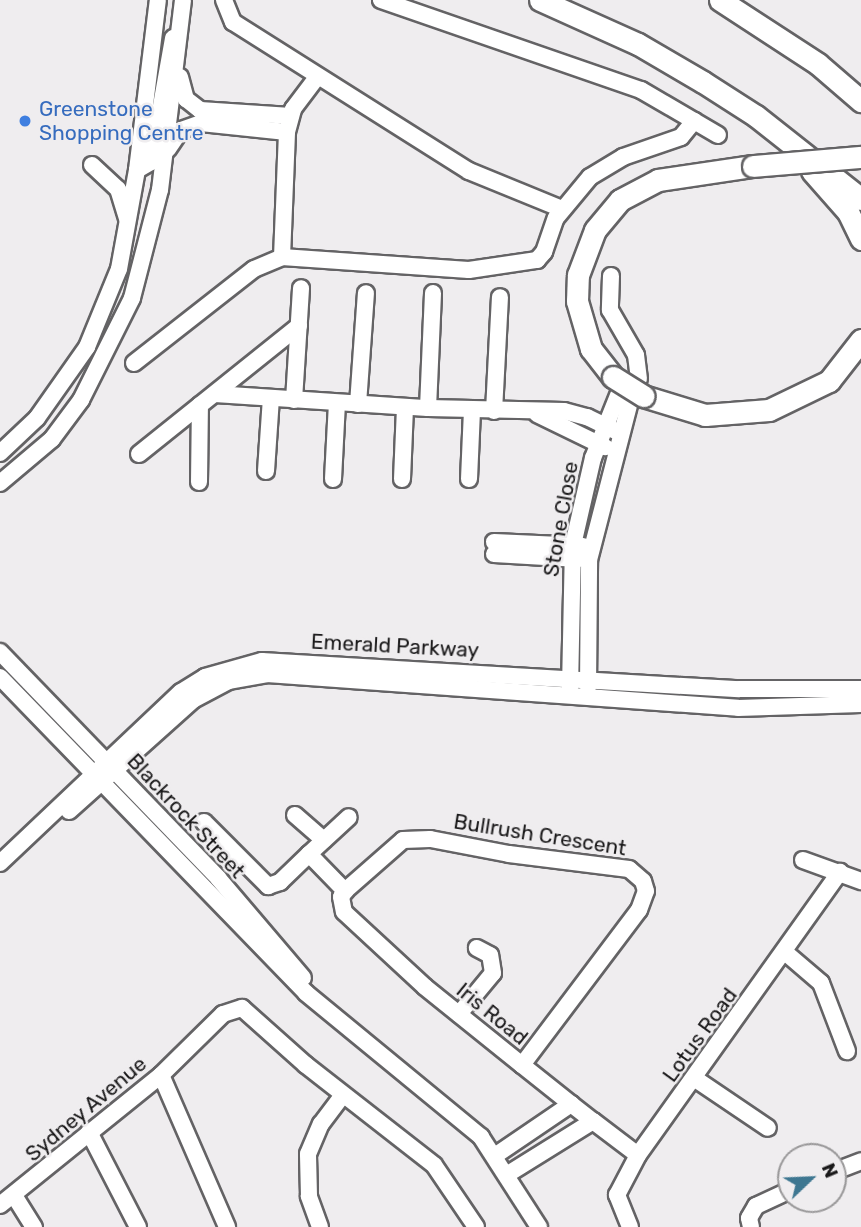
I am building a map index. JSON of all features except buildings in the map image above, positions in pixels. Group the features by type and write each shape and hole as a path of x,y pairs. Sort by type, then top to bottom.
{"main road":[{"path":"540,0 638,44 757,116 861,199"},
{"path":"720,0 818,65 861,101"},
{"path":"757,116 834,195 861,239"},
{"path":"861,157 677,175 638,189 620,200 595,230 578,275 577,301 591,349 630,381 705,415 769,410 829,382 861,340"}],"street":[{"path":"0,453 37,418 87,347 119,269 129,228 158,0"},
{"path":"0,483 51,439 116,338 146,256 166,153 183,0"},
{"path":"224,0 233,22 484,179 562,209"},
{"path":"381,0 641,90 718,135"},
{"path":"137,170 151,162 166,66 182,20"},
{"path":"178,61 186,99 200,110 291,116"},
{"path":"282,257 287,132 291,116 318,76"},
{"path":"134,363 254,269 282,257 487,268 541,257 562,209 580,186 612,162 681,137 694,121"},
{"path":"166,153 174,138 195,124 287,132"},
{"path":"92,165 118,189 129,228"},
{"path":"611,276 607,290 610,310 630,381"},
{"path":"294,400 301,288"},
{"path":"358,404 366,293"},
{"path":"428,408 433,293"},
{"path":"494,411 500,297"},
{"path":"139,454 299,326"},
{"name":"Stone Close","path":"570,698 572,552 597,444 630,381"},
{"name":"Stone Close","path":"588,699 591,553 630,381"},
{"path":"215,394 405,407 576,413 620,433"},
{"path":"266,471 271,398"},
{"path":"333,479 337,403"},
{"path":"199,482 200,405"},
{"path":"402,479 405,407"},
{"path":"469,479 472,410"},
{"path":"536,413 614,451"},
{"path":"494,548 591,553"},
{"name":"Blackrock Street","path":"0,652 278,966 333,1015 448,1105 496,1155 539,1227"},
{"name":"Emerald Parkway","path":"0,870 181,692 205,677 262,661 803,691 861,689"},
{"name":"Emerald Parkway","path":"0,863 104,770 193,700 229,681 267,674 570,698 738,708 861,704"},
{"name":"Blackrock Street","path":"0,677 104,770"},
{"path":"295,815 324,840"},
{"path":"204,822 268,886 280,882 349,817"},
{"name":"Bullrush Crescent","path":"345,891 394,845 414,837 638,872 646,891 639,910 522,1065"},
{"path":"309,854 345,891"},
{"path":"803,860 861,880"},
{"name":"Lotus Road","path":"630,1227 617,1195 638,1155 786,953 840,872"},
{"name":"Iris Road","path":"345,891 341,897 344,912 359,930 458,1014 638,1155"},
{"path":"458,1014 495,967 490,955 477,947"},
{"path":"786,953 821,983 847,1051"},
{"name":"Sydney Avenue","path":"7,1201 161,1075 223,1014 242,1008 343,1095"},
{"path":"161,1075 227,1227"},
{"path":"694,1078 768,1128"},
{"path":"320,1227 309,1196 308,1154 316,1131 343,1095 434,1165 476,1227"},
{"path":"496,1155 572,1104"},
{"path":"508,1174 593,1122"},
{"path":"89,1132 138,1227"},
{"path":"751,1227 749,1218 756,1206 777,1196"},
{"path":"7,1201 34,1227"}],"place":[{"name":"Greenstone Shopping Centre","path":"25,121"}]}
